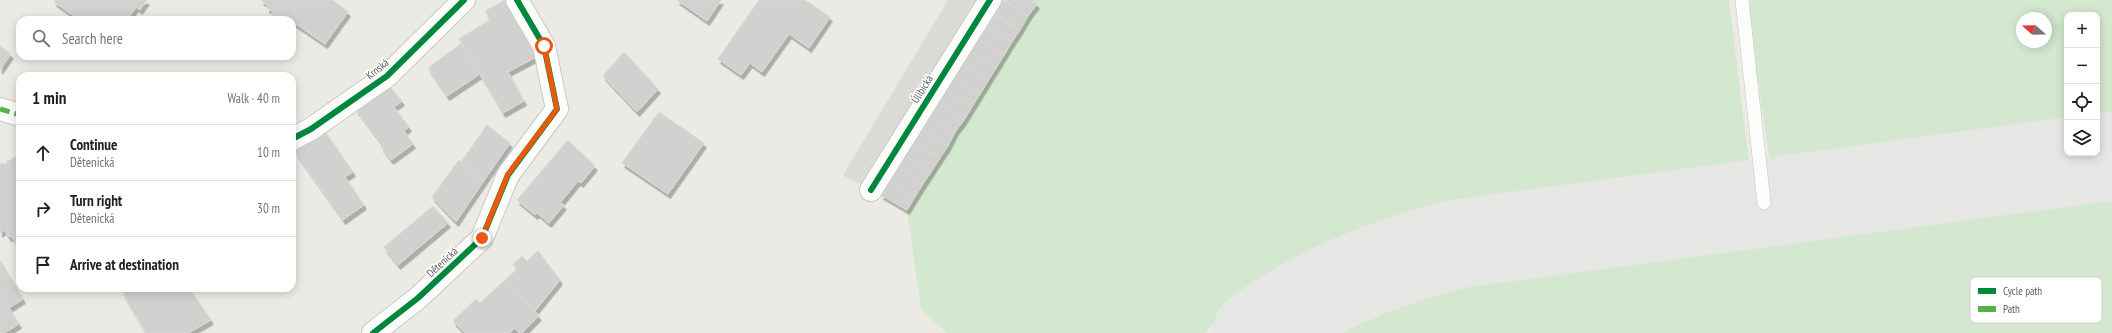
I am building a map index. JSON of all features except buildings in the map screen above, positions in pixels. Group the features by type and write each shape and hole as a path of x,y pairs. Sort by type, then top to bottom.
{"street":[{"name":"Krnská","path":"296,137 311,129 387,76 464,0"},
{"name":"Dětenická","path":"373,333 418,298 482,238 508,174 557,109 544,46 517,0"},
{"name":"Úlibická","path":"871,190 990,0"},
{"path":"0,109 16,114"}],"lane":[{"path":"1742,0 1764,203"}],"shaded area":[{"path":"948,0 1039,0 907,210 843,175"}],"green space":[{"path":"1039,0 1729,0 1750,171 1524,202 1450,214 1426,219 1378,233 1336,250 1299,269 1246,302 1212,326 1205,333 947,333 921,309 907,210"},
{"path":"1746,0 2112,0 2112,121 2100,123 2100,12 2064,12 2064,127 1771,169"},
{"path":"2112,194 2112,333 1332,333 1380,306 1452,280"}],"taxiway":[{"path":"1257,333 1304,303 1352,279 1429,251 1456,244 2112,156"}],"marked path":[{"path":"0,109 16,114"}],"cycle path":[{"path":"296,137 311,129 387,76 464,0"},
{"path":"373,333 418,298 482,238 508,175 557,109 544,46 517,0"},
{"path":"871,190 990,0"}],"route":[{"path":"482,238 508,174 557,109 544,46"}]}
